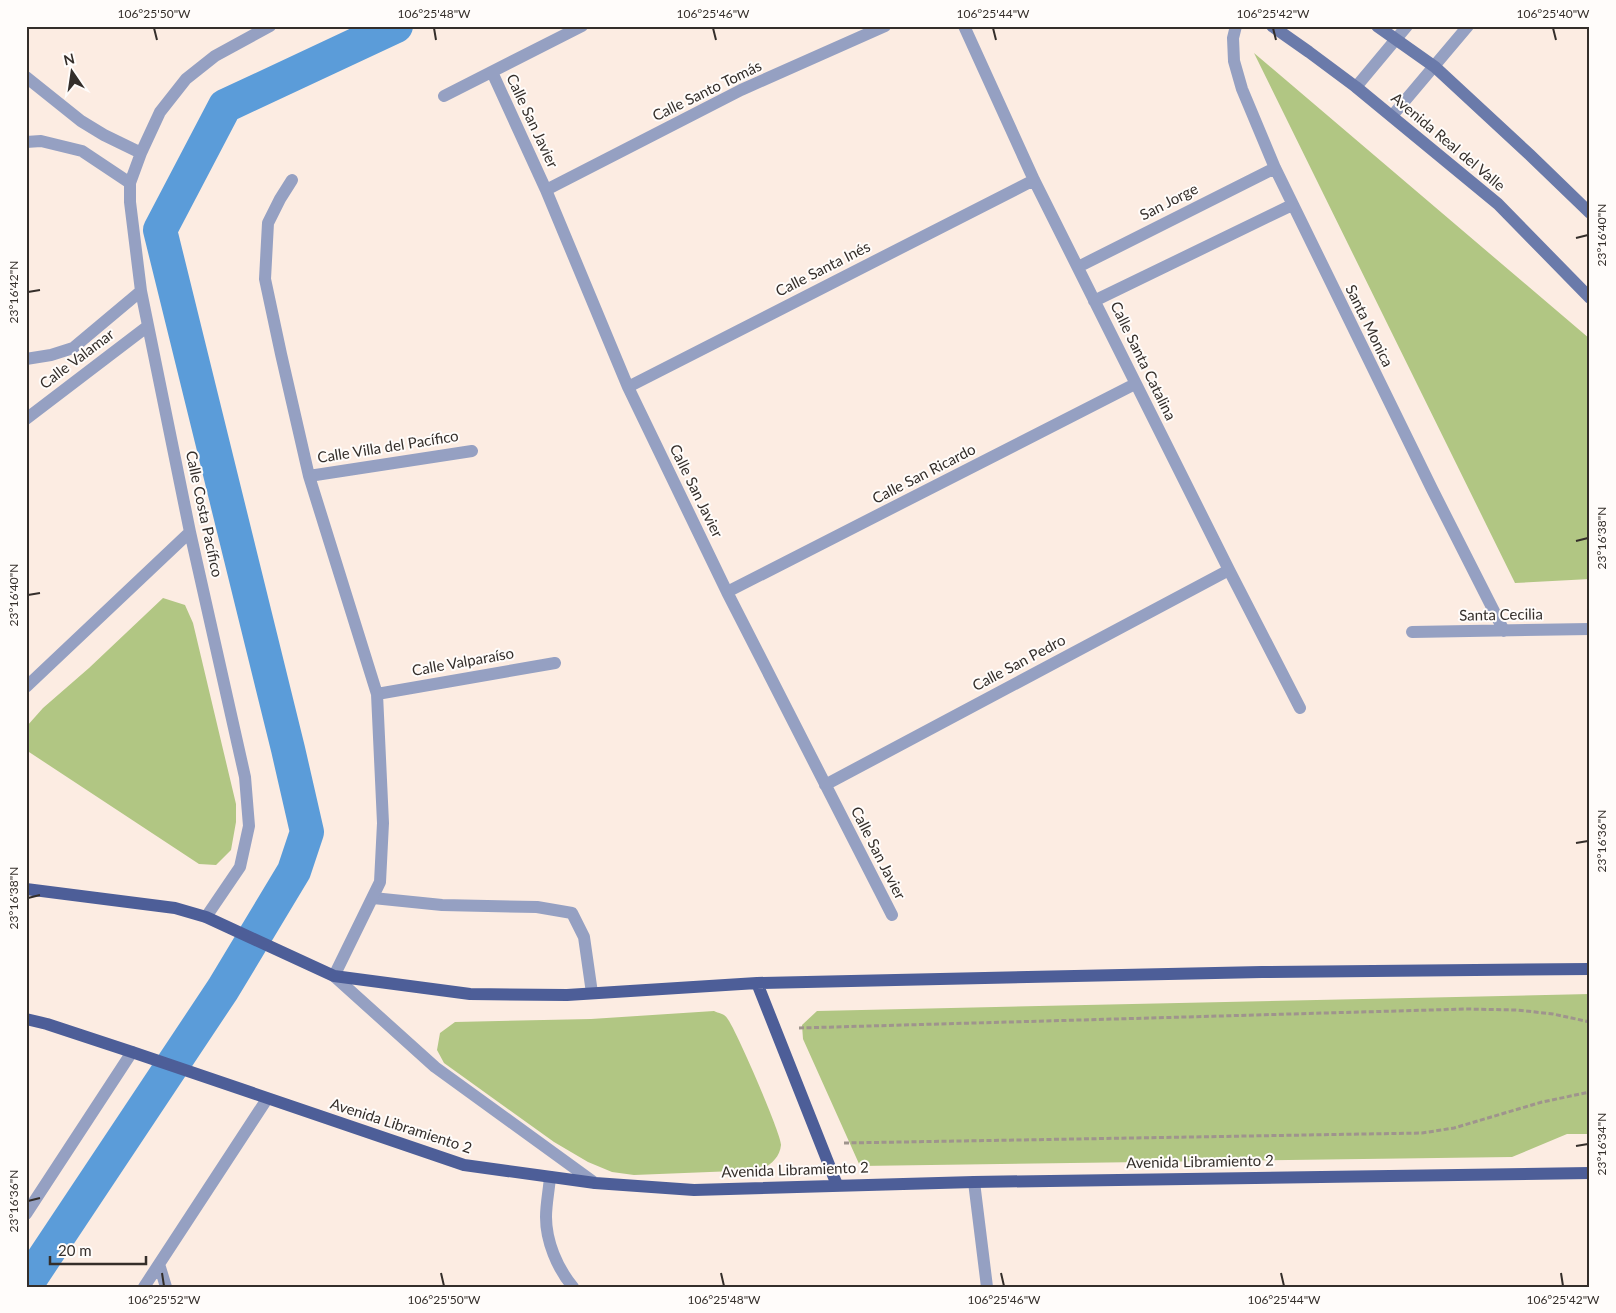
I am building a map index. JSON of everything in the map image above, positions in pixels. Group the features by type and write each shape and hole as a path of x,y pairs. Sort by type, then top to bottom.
{"main road":[{"path":"26,889 175,908 206,917 334,976 470,994 592,993 757,983 1262,972 1590,969"},
{"path":"757,983 837,1185"},
{"name":"Avenida Libramiento 2","path":"26,1019 132,1052 464,1165 595,1183 694,1190 974,1182 1590,1173"}],"street":[{"name":"Calle Costa Pacífico","path":"206,917 240,867 249,826 244,777 190,532 141,291 130,202 130,184 141,153 160,112 186,79 215,56 270,26"},
{"path":"444,96 582,26"},
{"name":"Calle Santo Tomás","path":"546,190 741,90 885,26"},
{"name":"Calle Santa Catalina","path":"964,26 1034,180 1135,384 1300,708"},
{"name":"Santa Monica","path":"1236,26 1233,38 1234,61 1242,89 1275,168 1432,489 1504,631"},
{"name":"Avenida Real del Valle","path":"1272,26 1356,87 1498,204 1590,298"},
{"path":"1377,26 1435,67 1590,212"},
{"path":"1356,87 1407,26"},
{"path":"1392,116 1468,26"},
{"name":"Calle San Javier","path":"492,72 546,190 628,387 727,592 892,915"},
{"path":"26,77 104,136 141,153"},
{"path":"26,142 41,141 82,151 130,184"},
{"name":"San Jorge","path":"1078,267 1275,168"},
{"path":"292,180 268,224 265,279 310,476 377,694 384,823 380,882 334,976 435,1068 595,1183"},
{"name":"Calle Santa Inés","path":"628,387 1034,180"},
{"path":"1094,301 1292,205"},
{"name":"Calle Valamar","path":"26,359 51,355 73,348 141,291"},
{"name":"Calle Valamar","path":"26,419 148,326"},
{"name":"Calle San Ricardo","path":"727,592 1135,384"},
{"name":"Calle Villa del Pacífico","path":"310,476 472,451"},
{"path":"26,687 190,532"},
{"name":"Calle San Pedro","path":"826,785 1229,570"},
{"name":"Santa Cecilia","path":"1412,632 1590,630"},
{"name":"Calle Valparaíso","path":"377,694 554,663"},
{"path":"373,898 442,905 537,907 572,913 584,936 592,993"},
{"path":"26,1214 132,1052"},
{"path":"144,1287 268,1099"},
{"path":"550,1177 546,1218 550,1245 567,1280 573,1287"},
{"path":"974,1182 987,1287"},
{"path":"159,1264 166,1287"}],"path":[{"path":"776,1029 1466,1009 1517,1010 1553,1014 1590,1022"},
{"path":"821,1144 1422,1133 1454,1128 1542,1102 1590,1092"}],"green space":[{"path":"1254,53 1590,339 1590,579 1515,583"},
{"path":"163,598 185,605 193,623 236,804 236,822 231,850 216,865 199,864 29,752 26,744 27,726 43,708 89,668"},
{"path":"1590,994 1590,1134 1567,1134 1512,1157 860,1166 803,1039 802,1025 817,1011"},
{"path":"714,1011 725,1016 732,1026 779,1137 781,1145 777,1157 768,1166 760,1170 634,1175 612,1172 588,1162 554,1142 444,1063 437,1050 440,1033 455,1022 591,1019"}],"waterway":[{"path":"26,1285 223,989 294,871 307,832 160,230 225,106 396,26"}]}
